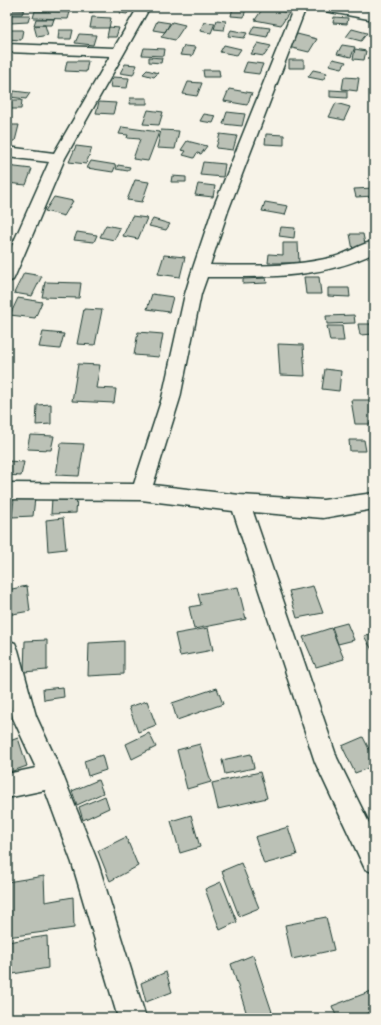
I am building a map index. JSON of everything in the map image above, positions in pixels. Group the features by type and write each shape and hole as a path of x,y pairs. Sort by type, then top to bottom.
{"street":[{"path":"7,276 58,158 144,7"},
{"path":"141,492 171,398 193,294 200,271 220,211 300,7"},
{"path":"325,7 374,16"},
{"path":"7,48 117,52"},
{"path":"7,152 58,158"},
{"path":"200,271 274,271 322,265 361,254 374,246"},
{"path":"7,491 141,492 240,503 323,509 374,501"},
{"path":"240,503 327,762 374,860"},
{"path":"7,650 26,718 52,776 85,863 132,1018"},
{"path":"7,786 52,776"}],"building":[{"path":"82,7 94,7 93,12 81,12"},
{"path":"124,7 131,8 127,14 120,13"},
{"path":"233,7 246,7 244,17 231,16"},
{"path":"263,8 289,13 281,25 255,20"},
{"path":"8,9 24,10 22,14 7,14"},
{"path":"35,11 70,12 68,19 33,18"},
{"path":"7,15 30,15 28,22 10,23 11,21 7,21"},
{"path":"92,17 111,18 109,28 90,28"},
{"path":"334,17 348,18 347,24 333,23"},
{"path":"36,19 54,19 52,25 34,25"},
{"path":"217,20 226,21 224,30 214,29"},
{"path":"157,21 170,23 165,32 153,30"},
{"path":"172,22 185,25 175,40 161,37"},
{"path":"204,22 215,23 211,33 200,31"},
{"path":"45,25 48,35 37,37 34,26"},
{"path":"254,26 270,28 267,37 250,34"},
{"path":"109,27 119,28 116,37 107,37"},
{"path":"352,29 367,33 361,41 346,37"},
{"path":"7,30 23,30 21,40 7,39"},
{"path":"59,30 73,30 71,39 58,39"},
{"path":"231,30 247,33 244,38 228,36"},
{"path":"79,34 96,35 93,45 75,43"},
{"path":"297,34 317,39 309,52 288,47"},
{"path":"258,43 271,46 264,56 251,54"},
{"path":"224,45 241,49 237,55 220,52"},
{"path":"342,45 355,47 351,57 337,54"},
{"path":"184,46 196,47 192,56 180,55"},
{"path":"144,48 165,49 164,56 142,55"},
{"path":"355,49 366,51 364,60 353,59"},
{"path":"149,57 162,58 161,63 149,62"},
{"path":"333,59 346,62 342,68 329,65"},
{"path":"289,60 304,60 304,68 289,68"},
{"path":"67,61 88,61 86,72 65,71"},
{"path":"247,62 263,64 259,74 243,72"},
{"path":"125,64 137,65 133,75 120,73"},
{"path":"147,70 158,73 154,77 143,74"},
{"path":"203,70 219,70 220,77 204,77"},
{"path":"313,70 327,73 323,80 308,77"},
{"path":"112,77 129,78 127,88 110,87"},
{"path":"344,77 359,78 357,91 342,89"},
{"path":"188,82 202,83 197,96 183,94"},
{"path":"229,89 252,93 247,105 224,101"},
{"path":"330,90 347,91 347,98 330,97"},
{"path":"14,91 30,93 26,99 10,97"},
{"path":"130,98 147,98 147,104 129,104"},
{"path":"7,100 22,100 21,109 7,109"},
{"path":"99,102 116,103 113,114 96,113"},
{"path":"336,103 350,107 344,120 329,117"},
{"path":"148,110 163,112 159,125 143,124"},
{"path":"227,112 245,114 242,126 223,124"},
{"path":"204,114 216,116 213,123 200,121"},
{"path":"7,125 19,125 15,141 7,141"},
{"path":"122,127 159,132 148,161 133,159 140,139 127,138 128,135 119,134"},
{"path":"161,130 179,131 175,149 157,148"},
{"path":"220,134 237,136 233,150 216,148"},
{"path":"266,134 284,135 284,145 265,144"},
{"path":"187,141 207,146 201,154 197,153 194,158 183,155 186,151 181,150"},
{"path":"76,146 92,148 86,164 69,162"},
{"path":"91,161 116,165 113,172 87,168"},
{"path":"203,162 225,164 223,177 200,175"},
{"path":"118,165 130,167 128,171 116,169"},
{"path":"7,166 32,169 26,185 7,183"},
{"path":"172,176 186,177 186,182 171,182"},
{"path":"135,180 149,182 142,202 127,200"},
{"path":"198,184 215,186 213,197 195,195"},
{"path":"374,188 374,196 356,197 354,189"},
{"path":"54,197 73,201 64,216 45,211"},
{"path":"265,202 288,206 285,215 262,211"},
{"path":"132,216 147,218 138,239 123,236"},
{"path":"153,219 170,224 166,230 149,226"},
{"path":"106,225 120,228 114,240 100,237"},
{"path":"281,227 295,228 294,238 279,236"},
{"path":"77,232 97,235 94,242 74,240"},
{"path":"350,234 363,234 366,249 353,250"},
{"path":"283,243 298,243 299,263 268,263 269,254 283,255"},
{"path":"164,255 185,257 180,277 158,274"},
{"path":"24,273 42,276 32,296 14,293"},
{"path":"304,277 319,277 321,294 306,294"},
{"path":"266,278 267,283 243,284 243,279"},
{"path":"45,282 81,283 79,298 42,297"},
{"path":"328,288 349,288 350,297 328,296"},
{"path":"152,294 173,297 169,312 147,309"},
{"path":"18,298 42,302 35,318 10,315"},
{"path":"84,309 102,310 95,345 77,344"},
{"path":"354,315 355,323 327,324 326,316"},
{"path":"358,324 374,324 374,334 360,335"},
{"path":"327,326 342,326 344,341 330,341"},
{"path":"43,332 64,334 60,349 39,347"},
{"path":"138,332 163,334 159,357 134,355"},
{"path":"278,344 303,345 305,376 280,375"},
{"path":"78,364 100,365 96,388 116,389 114,403 72,401"},
{"path":"325,369 341,371 339,391 322,389"},
{"path":"351,400 374,400 374,424 355,424"},
{"path":"51,404 51,424 36,425 37,405"},
{"path":"30,435 54,436 51,450 27,449"},
{"path":"349,440 364,440 366,451 350,451"},
{"path":"61,443 84,444 79,476 56,475"},
{"path":"7,461 24,462 21,476 7,475"},
{"path":"77,497 76,513 51,514 52,498"},
{"path":"35,498 33,516 12,517 14,499"},
{"path":"63,518 66,549 48,551 46,520"},
{"path":"27,586 30,611 7,615 7,590"},
{"path":"313,586 323,613 297,618 289,591"},
{"path":"238,587 246,619 194,629 189,607 201,605 198,594"},
{"path":"347,623 354,640 338,644 332,627"},
{"path":"208,628 213,650 180,656 175,634"},
{"path":"331,628 344,659 316,667 303,637"},
{"path":"374,632 374,653 364,636"},
{"path":"47,640 47,670 24,672 25,641"},
{"path":"124,641 124,674 88,676 89,643"},
{"path":"63,687 64,697 44,700 43,689"},
{"path":"217,688 223,704 177,720 172,703"},
{"path":"147,701 156,725 138,732 129,707"},
{"path":"149,733 156,747 132,759 126,744"},
{"path":"363,737 374,759 374,766 355,773 342,746"},
{"path":"18,738 27,766 7,773 7,742"},
{"path":"200,744 211,782 187,789 177,750"},
{"path":"251,754 254,768 225,774 222,760"},
{"path":"102,755 106,770 88,776 84,761"},
{"path":"260,772 267,798 218,809 212,783"},
{"path":"98,780 103,793 77,805 72,791"},
{"path":"105,796 109,808 83,820 79,807"},
{"path":"191,815 200,847 180,853 171,821"},
{"path":"288,827 297,855 264,864 255,837"},
{"path":"126,837 138,866 110,881 98,851"},
{"path":"241,863 259,908 239,916 222,871"},
{"path":"44,876 45,902 73,897 74,928 7,937 7,882"},
{"path":"221,882 237,922 220,930 205,889"},
{"path":"326,917 334,950 292,959 285,925"},
{"path":"47,936 48,968 7,975 7,942"},
{"path":"253,955 274,1018 248,1018 231,964"},
{"path":"166,972 172,992 146,1002 141,983"},
{"path":"374,990 374,1011 357,1018 337,1018 332,1006"}]}
